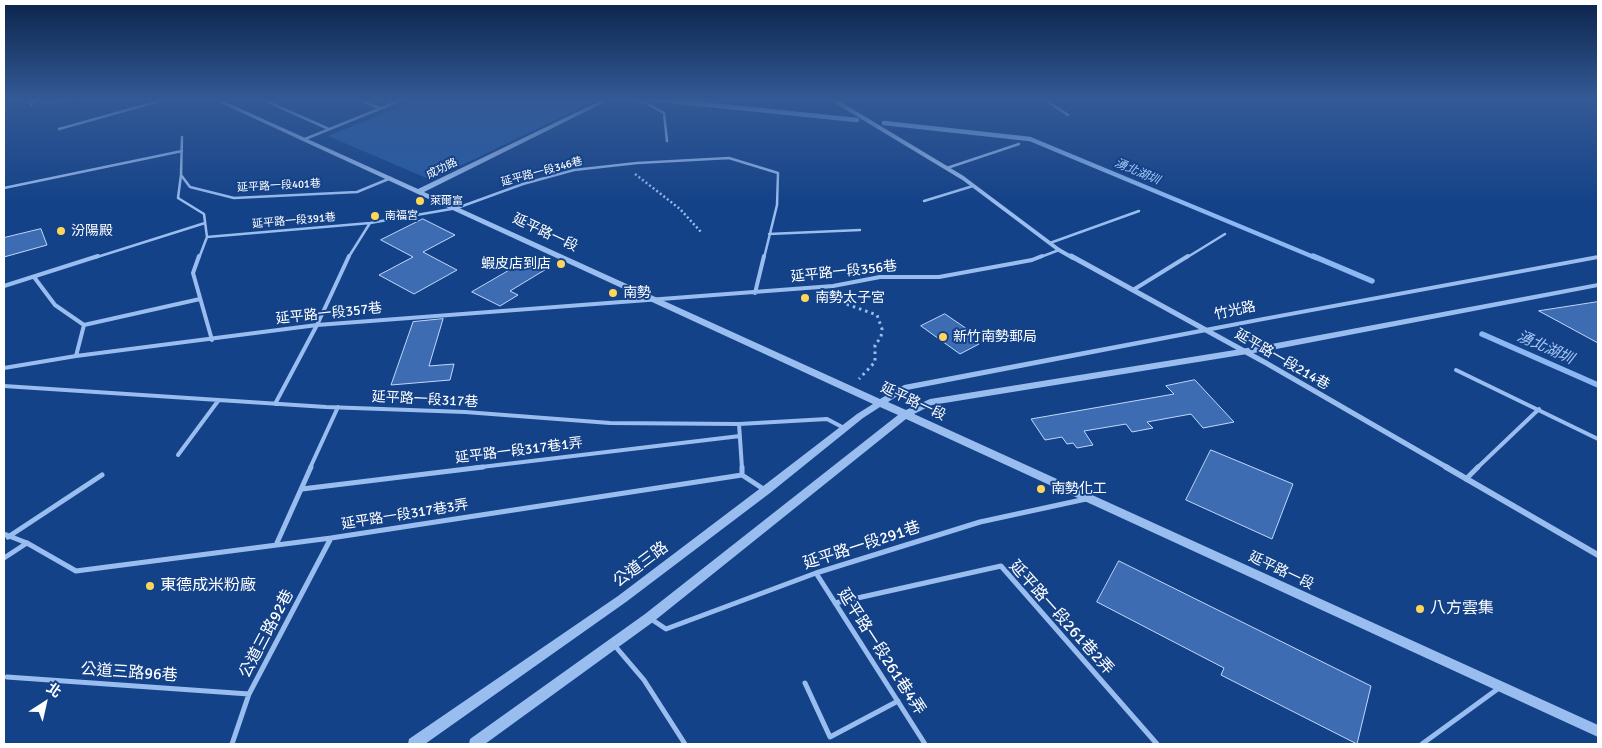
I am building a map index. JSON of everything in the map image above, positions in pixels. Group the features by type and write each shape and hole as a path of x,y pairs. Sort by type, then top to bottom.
{"street":[{"name":"延平路一段","path":"294,134 1598,731"},
{"name":"成功路","path":"420,191 537,134"},
{"name":"延平路一段214巷","path":"890,134 947,168 1059,250 1244,351 1598,555"},
{"name":"竹光路","path":"880,402 904,388 1598,257"},
{"path":"475,744 649,618 906,414 930,402 1244,351 1598,285"},
{"name":"公道三路","path":"414,744 622,599 880,402"}],"lane":[{"path":"305,139 317,134"},
{"path":"666,134 667,141"},
{"path":"182,137 181,176 178,198 204,214 207,237 193,273 212,340"},
{"path":"947,168 1019,144"},
{"path":"4,188 182,151"},
{"name":"延平路一段346巷","path":"457,208 523,184 574,170 623,164 729,158 778,173 777,205 754,292"},
{"name":"延平路一段401巷","path":"181,176 190,187 234,198 357,192 391,178"},
{"path":"924,201 973,186"},
{"name":"延平路一段391巷","path":"207,237 370,223 457,208"},
{"path":"1050,243 1139,210"},
{"path":"4,286 205,223"},
{"path":"275,404 318,325 347,259 370,223"},
{"path":"769,234 860,230"},
{"path":"1133,290 1225,234"},
{"name":"延平路一段356巷","path":"659,300 827,287 880,277 939,278 1032,260 1059,250"},
{"path":"34,277 48,298 62,313 84,325 200,299"},
{"name":"延平路一段357巷","path":"4,368 76,356 318,325 659,300"},
{"path":"76,356 84,325"},
{"path":"1456,370 1598,438"},
{"name":"延平路一段317巷","path":"4,386 218,401 465,412 610,423 739,424 827,419 844,428"},
{"path":"178,455 218,401"},
{"path":"276,545 338,407"},
{"path":"1466,479 1539,409"},
{"path":"739,424 742,475 766,490"},
{"name":"延平路一段317巷1弄","path":"302,488 740,436"},
{"path":"6,536 102,474"},
{"name":"延平路一段317巷3弄","path":"6,536 27,543 76,571 331,538 742,475"},
{"name":"延平路一段291巷","path":"649,618 666,629 816,573 980,522 1090,498"},
{"name":"公道三路92巷","path":"232,744 249,694 331,538"},
{"path":"4,558 27,543"},
{"name":"延平路一段261巷2弄","path":"835,603 1001,566 1157,744"},
{"name":"延平路一段261巷4弄","path":"816,573 925,744"},
{"path":"613,644 628,658 647,682 685,744"},
{"name":"公道三路96巷","path":"7,677 249,694"},
{"path":"805,683 830,737 898,701"},
{"path":"1422,744 1501,687"}],"path":[{"path":"623,164 680,209 701,232"},
{"path":"827,287 833,295 846,304 877,315 882,329 881,338 875,345 875,362 865,374 848,388"}],"shaded area":[{"path":"333,134 527,134 431,180 328,136"}],"building":[{"path":"423,219 455,235 423,252 457,270 414,294 379,275 413,257 381,240"},
{"path":"41,229 47,245 4,257 4,238"},
{"path":"529,259 548,268 510,291 518,295 500,306 472,292"},
{"path":"1598,302 1598,343 1539,311"},
{"path":"945,314 970,331 965,334 979,344 960,354 921,326"},
{"path":"443,319 429,366 454,364 450,380 391,385 413,322"},
{"path":"1195,380 1234,422 1203,428 1191,414 1147,422 1153,428 1132,432 1126,424 1084,431 1093,445 1077,448 1073,443 1067,444 1062,437 1045,440 1031,419 1174,394 1166,386"},
{"path":"1211,450 1293,484 1272,539 1186,500"},
{"path":"1119,561 1371,686 1357,744 1221,675 1224,668 1097,602"}],"waterway":[{"name":"湧北湖圳","path":"984,134 1030,139 1316,258"},
{"name":"湧北湖圳","path":"1313,256 1372,281"},
{"name":"湧北湖圳","path":"1482,334 1598,385"}],"place":[{"name":"萊爾富","path":"420,201"},
{"name":"南福宮","path":"375,216"},
{"name":"汾陽殿","path":"61,231"},
{"name":"蝦皮店到店","path":"561,264"},
{"name":"南勢","path":"613,293"},
{"name":"南勢太子宮","path":"805,298"},
{"name":"新竹南勢郵局","path":"943,337"},
{"name":"南勢化工","path":"1041,489"},
{"name":"東德成米粉廠","path":"150,586"},
{"name":"八方雲集","path":"1420,609"}]}
